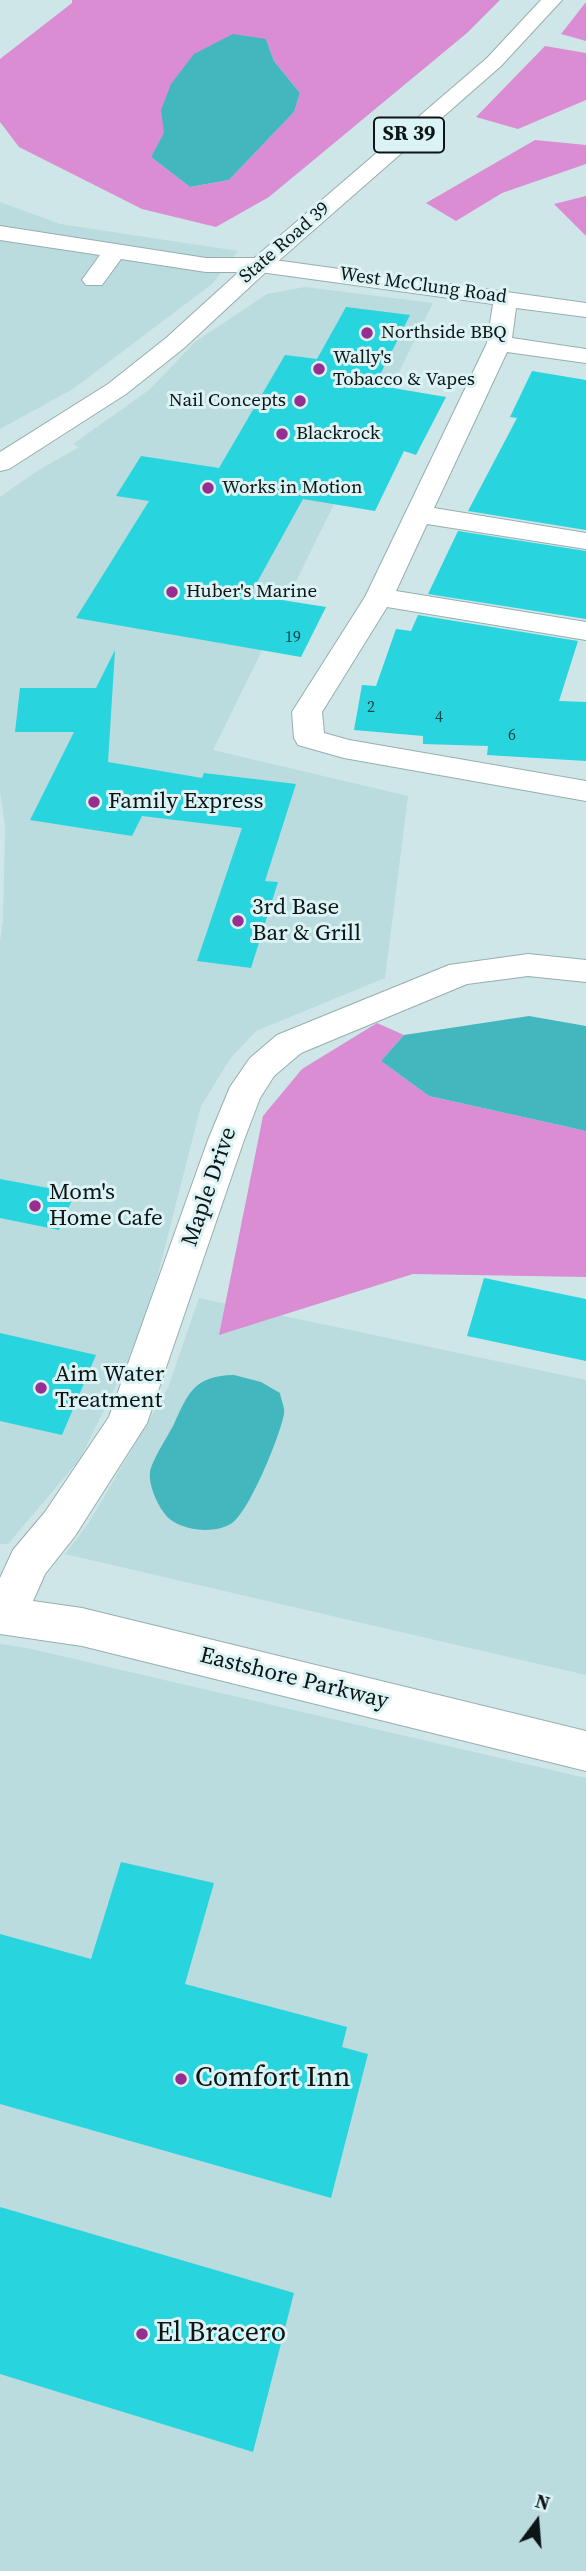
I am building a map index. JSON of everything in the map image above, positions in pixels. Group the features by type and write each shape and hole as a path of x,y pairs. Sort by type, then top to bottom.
{"street":[{"name":"State Road 39","path":"0,463 117,389 175,343 260,265 494,62 552,0"},
{"name":"West McClung Road","path":"0,233 206,265 260,265 586,310"},
{"path":"93,280 114,252"},
{"path":"506,297 499,343 419,514 379,597 307,712 309,738 344,749 586,791"},
{"path":"499,343 586,356"},
{"path":"419,514 586,541"},
{"path":"379,597 586,631"},
{"name":"Maple Drive","path":"3,1615 28,1563 60,1524 127,1423 226,1140 243,1096 262,1067 289,1044 461,973 528,965 586,971"},
{"name":"Eastshore Parkway","path":"3,1615 82,1628 586,1751"}],"shaded area":[{"path":"72,0 500,0 467,33 269,197 216,227 142,209 19,147 0,122 0,59 72,3","holes":["266,39 274,61 300,93 294,112 229,180 190,187 151,157 165,133"]},
{"path":"586,2 586,41 561,34"},
{"path":"545,46 586,53 586,100 518,129 476,117"},
{"path":"535,140 586,145 586,164 502,193 456,221 426,203"},
{"path":"586,196 586,236 554,204"},
{"path":"0,202 60,224 238,251 212,284 73,389 0,429"},
{"path":"305,287 433,303 213,750 408,796 385,978 256,1031 230,1059 201,1106 157,1278 136,1345 80,1459 8,1544 0,1544 0,941 5,827 0,791 0,497 37,471 79,447 73,444 149,390 195,342 267,294"},
{"path":"377,1023 404,1035 381,1061 429,1096 586,1131 586,1277 413,1274 219,1335 263,1116 302,1069"},
{"path":"199,1298 586,1380 586,1675 65,1554 88,1524 168,1388"},
{"path":"0,1644 27,1648 586,1778 586,2571 0,2571"}],"water":[{"path":"233,34 266,39 274,61 300,93 294,112 229,180 190,187 151,157 164,133 161,110 171,84 194,54"},
{"path":"529,1016 586,1026 586,1131 429,1096 381,1061 404,1035"},
{"path":"234,1375 261,1382 280,1393 284,1411 281,1425 263,1473 239,1516 232,1523 218,1529 185,1527 171,1520 159,1505 151,1484 151,1467 195,1387 210,1378"}],"building":[{"path":"346,307 410,315 375,385 446,397 416,455 404,451 375,511 303,499 250,595 326,607 301,657 76,618 149,501 116,496 141,456 219,468 285,355 317,359"},
{"path":"532,371 586,380 586,530 468,511 517,418 510,417"},
{"path":"458,531 586,551 586,619 428,594"},
{"path":"418,615 578,641 559,701 586,702 586,761 487,755 488,746 423,744 423,736 354,730 362,685 376,686 396,629 411,631"},
{"path":"115,650 108,762 202,778 204,773 296,784 265,881 278,882 251,968 197,961 242,828 142,816 132,836 30,820 74,732 15,732 20,688 96,688"},
{"name":"Mom's Home Cafe","path":"0,1179 75,1193 59,1230 0,1218"},
{"path":"484,1278 586,1299 586,1361 467,1336"},
{"name":"Aim Water Treatment","path":"0,1333 96,1355 62,1435 0,1421"},
{"name":"Comfort Inn","path":"121,1862 214,1883 185,1984 347,2027 342,2047 368,2054 331,2198 0,2104 0,1934 91,1959"},
{"name":"El Bracero","path":"0,2207 294,2293 253,2452 0,2374"}],"place":[{"name":"Northside BBQ","path":"367,333"},
{"name":"Wally's Tobacco & Vapes","path":"319,369"},
{"name":"Nail Concepts","path":"300,401"},
{"name":"Blackrock","path":"282,434"},
{"name":"Works in Motion","path":"208,488"},
{"name":"Huber's Marine","path":"172,592"},
{"name":"Family Express","path":"94,802"},
{"name":"3rd Base Bar & Grill","path":"238,921"},
{"name":"Mom's Home Cafe","path":"35,1206"},
{"name":"Aim Water Treatment","path":"41,1388"},
{"name":"Comfort Inn","path":"181,2079"},
{"name":"El Bracero","path":"142,2334"}]}
